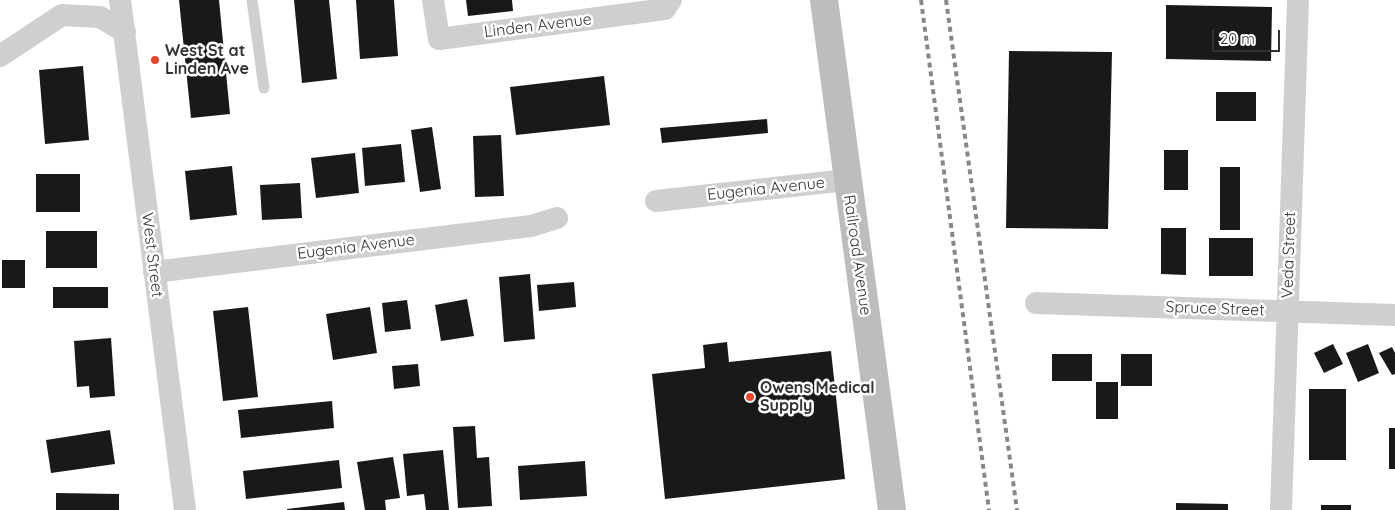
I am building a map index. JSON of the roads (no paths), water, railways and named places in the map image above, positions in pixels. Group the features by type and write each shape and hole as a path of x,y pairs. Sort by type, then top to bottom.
{"main road":[{"name":"Railroad Avenue","path":"824,0 892,510"}],"street":[{"name":"West Street","path":"120,0 185,510"},
{"name":"Linden Avenue","path":"433,0 439,39 665,9 671,0"},
{"name":"Veda Street","path":"1281,510 1286,311 1298,0"},
{"path":"0,56 62,15 100,17 125,32"},
{"name":"Eugenia Avenue","path":"656,201 847,180"},
{"name":"Eugenia Avenue","path":"154,272 531,226 557,218"},
{"name":"Spruce Street","path":"1036,304 1395,315"}],"lane":[{"path":"252,0 264,88"}],"railway":[{"path":"921,0 989,510"},
{"path":"946,0 1017,510"}],"place":[{"name":"West St at Linden Ave","path":"155,60"},
{"name":"Owens Medical Supply","path":"750,397"}]}
